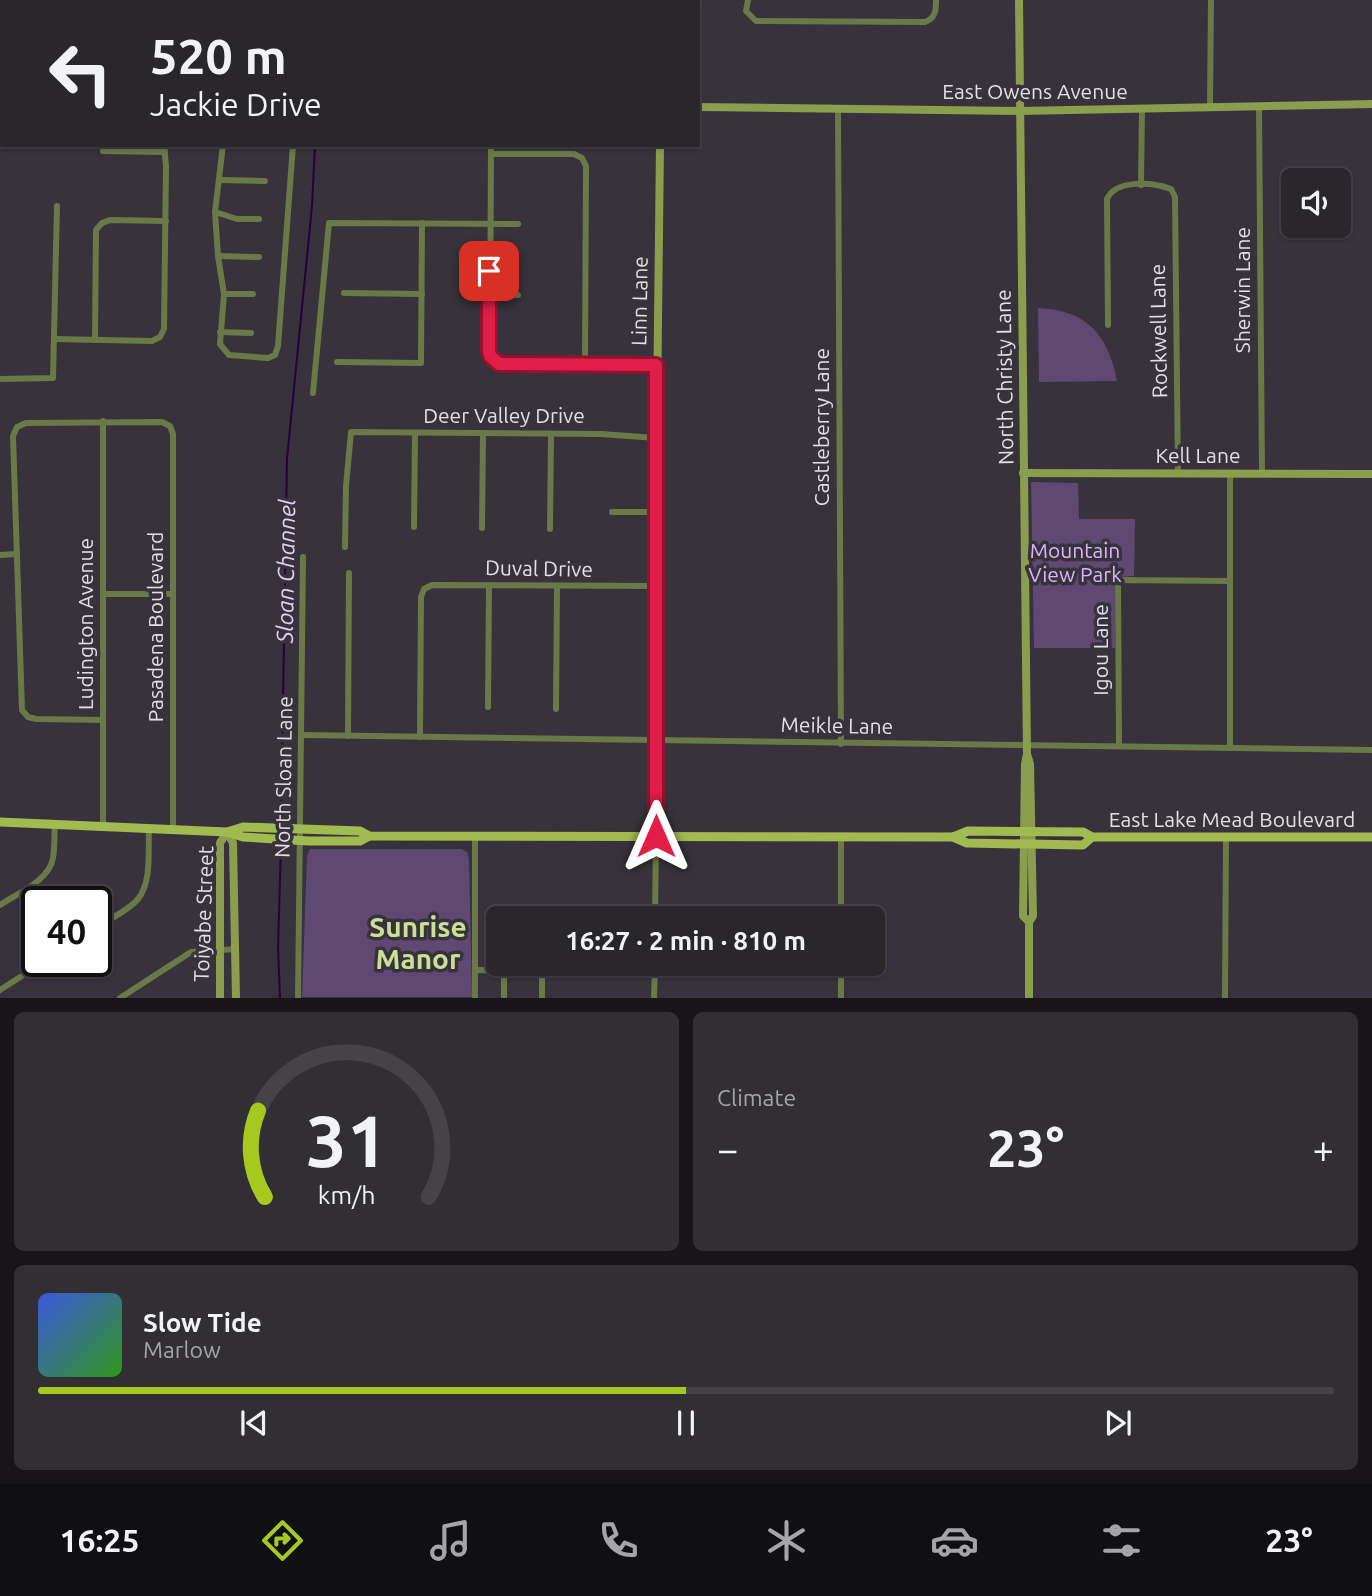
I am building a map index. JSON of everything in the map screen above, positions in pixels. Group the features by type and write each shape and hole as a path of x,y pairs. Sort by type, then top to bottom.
{"main road":[{"name":"East Lake Mead Boulevard","path":"0,822 227,832 243,837 268,833 296,835 360,831 369,836 953,837 968,831 1083,832 1092,837 1372,837"},
{"name":"East Lake Mead Boulevard","path":"953,837 967,843 1083,845 1092,837"}],"street":[{"path":"748,0 746,11 756,21 925,22 936,12 936,0"},
{"name":"North Christy Lane","path":"1019,0 1027,749 1027,844 1023,916 1028,922 1029,998"},
{"path":"1210,107 1211,0"},
{"name":"East Owens Avenue","path":"700,107 1020,111 1372,104"},
{"name":"Sherwin Lane","path":"1259,106 1262,474"},
{"path":"1108,325 1107,199 1111,190 1119,186 1141,186 1142,108"},
{"name":"Castleberry Lane","path":"838,109 841,744"},
{"path":"223,147 215,212 224,294 220,344 229,355 242,357 272,357 278,346 293,147"},
{"path":"491,147 489,351 492,359 499,364 656,365"},
{"name":"Linn Lane","path":"655,906 655,512 660,147"},
{"path":"54,340 152,341 160,337 164,329 164,148 103,151"},
{"path":"491,154 575,154 586,166 585,365"},
{"path":"219,180 265,181"},
{"name":"Rockwell Lane","path":"1141,186 1161,185 1171,189 1175,197 1178,474"},
{"path":"0,379 53,379 57,206"},
{"path":"215,212 237,219 259,219"},
{"path":"95,340 96,230 102,223 110,220 166,220"},
{"path":"313,393 330,223 518,224"},
{"path":"337,362 421,363 422,223"},
{"path":"218,256 259,257"},
{"path":"344,293 422,294"},
{"path":"224,294 253,295"},
{"path":"489,295 518,295"},
{"path":"220,332 251,333"},
{"path":"103,421 26,423 17,427 13,436 22,710 28,717 36,719 103,720"},
{"name":"Pasadena Boulevard","path":"103,421 162,422 170,426 173,433 173,829"},
{"name":"Ludington Avenue","path":"103,421 103,826"},
{"name":"Deer Valley Drive","path":"345,547 346,486 351,432 656,438"},
{"path":"414,527 415,433"},
{"path":"482,528 483,433"},
{"path":"550,529 551,434"},
{"name":"Kell Lane","path":"1023,473 1372,474"},
{"path":"1230,474 1230,748"},
{"path":"612,512 655,512"},
{"path":"0,555 17,554"},
{"name":"North Sloan Lane","path":"298,998 296,835 303,736 303,558"},
{"path":"348,736 349,573"},
{"name":"Igou Lane","path":"1119,746 1118,580 1230,581"},
{"name":"Duval Drive","path":"420,737 421,597 424,589 432,585 655,586"},
{"path":"488,707 489,586"},
{"path":"556,587 556,709"},
{"path":"103,594 173,594"},
{"name":"Meikle Lane","path":"303,736 656,740 1027,749 1119,746 1372,750"},
{"path":"0,905 41,879 49,869 55,824"},
{"path":"112,918 136,902 143,892 149,828"},
{"name":"Toiyabe Street","path":"220,998 220,844 227,832"},
{"name":"Toiyabe Street","path":"227,832 233,843 236,998"},
{"path":"475,835 475,998"},
{"path":"841,836 841,906"},
{"path":"1225,998 1226,837"},
{"path":"120,998 191,952 236,949"},
{"path":"475,970 486,970"},
{"path":"0,990 21,976"},
{"path":"504,976 504,998"},
{"path":"542,976 542,998"},
{"path":"654,998 655,976"},
{"path":"841,976 841,998"}],"green space":[{"path":"1038,308 1070,314 1092,328 1108,350 1117,381 1039,382"},
{"name":"Mountain View Park","path":"1031,482 1078,483 1079,519 1135,519 1134,576 1115,577 1115,648 1034,648"},
{"path":"310,849 461,849 467,852 472,997 302,997 307,856"}],"waterway":[{"name":"Sloan Channel","path":"281,825 287,459 312,206 315,147"},
{"name":"Sloan Channel","path":"280,998 278,948 281,845"}],"district":[{"name":"Sunrise Manor","path":"418,943"}],"route":[{"path":"489,271 489,351 492,359 499,364 656,365 656,836"}]}
